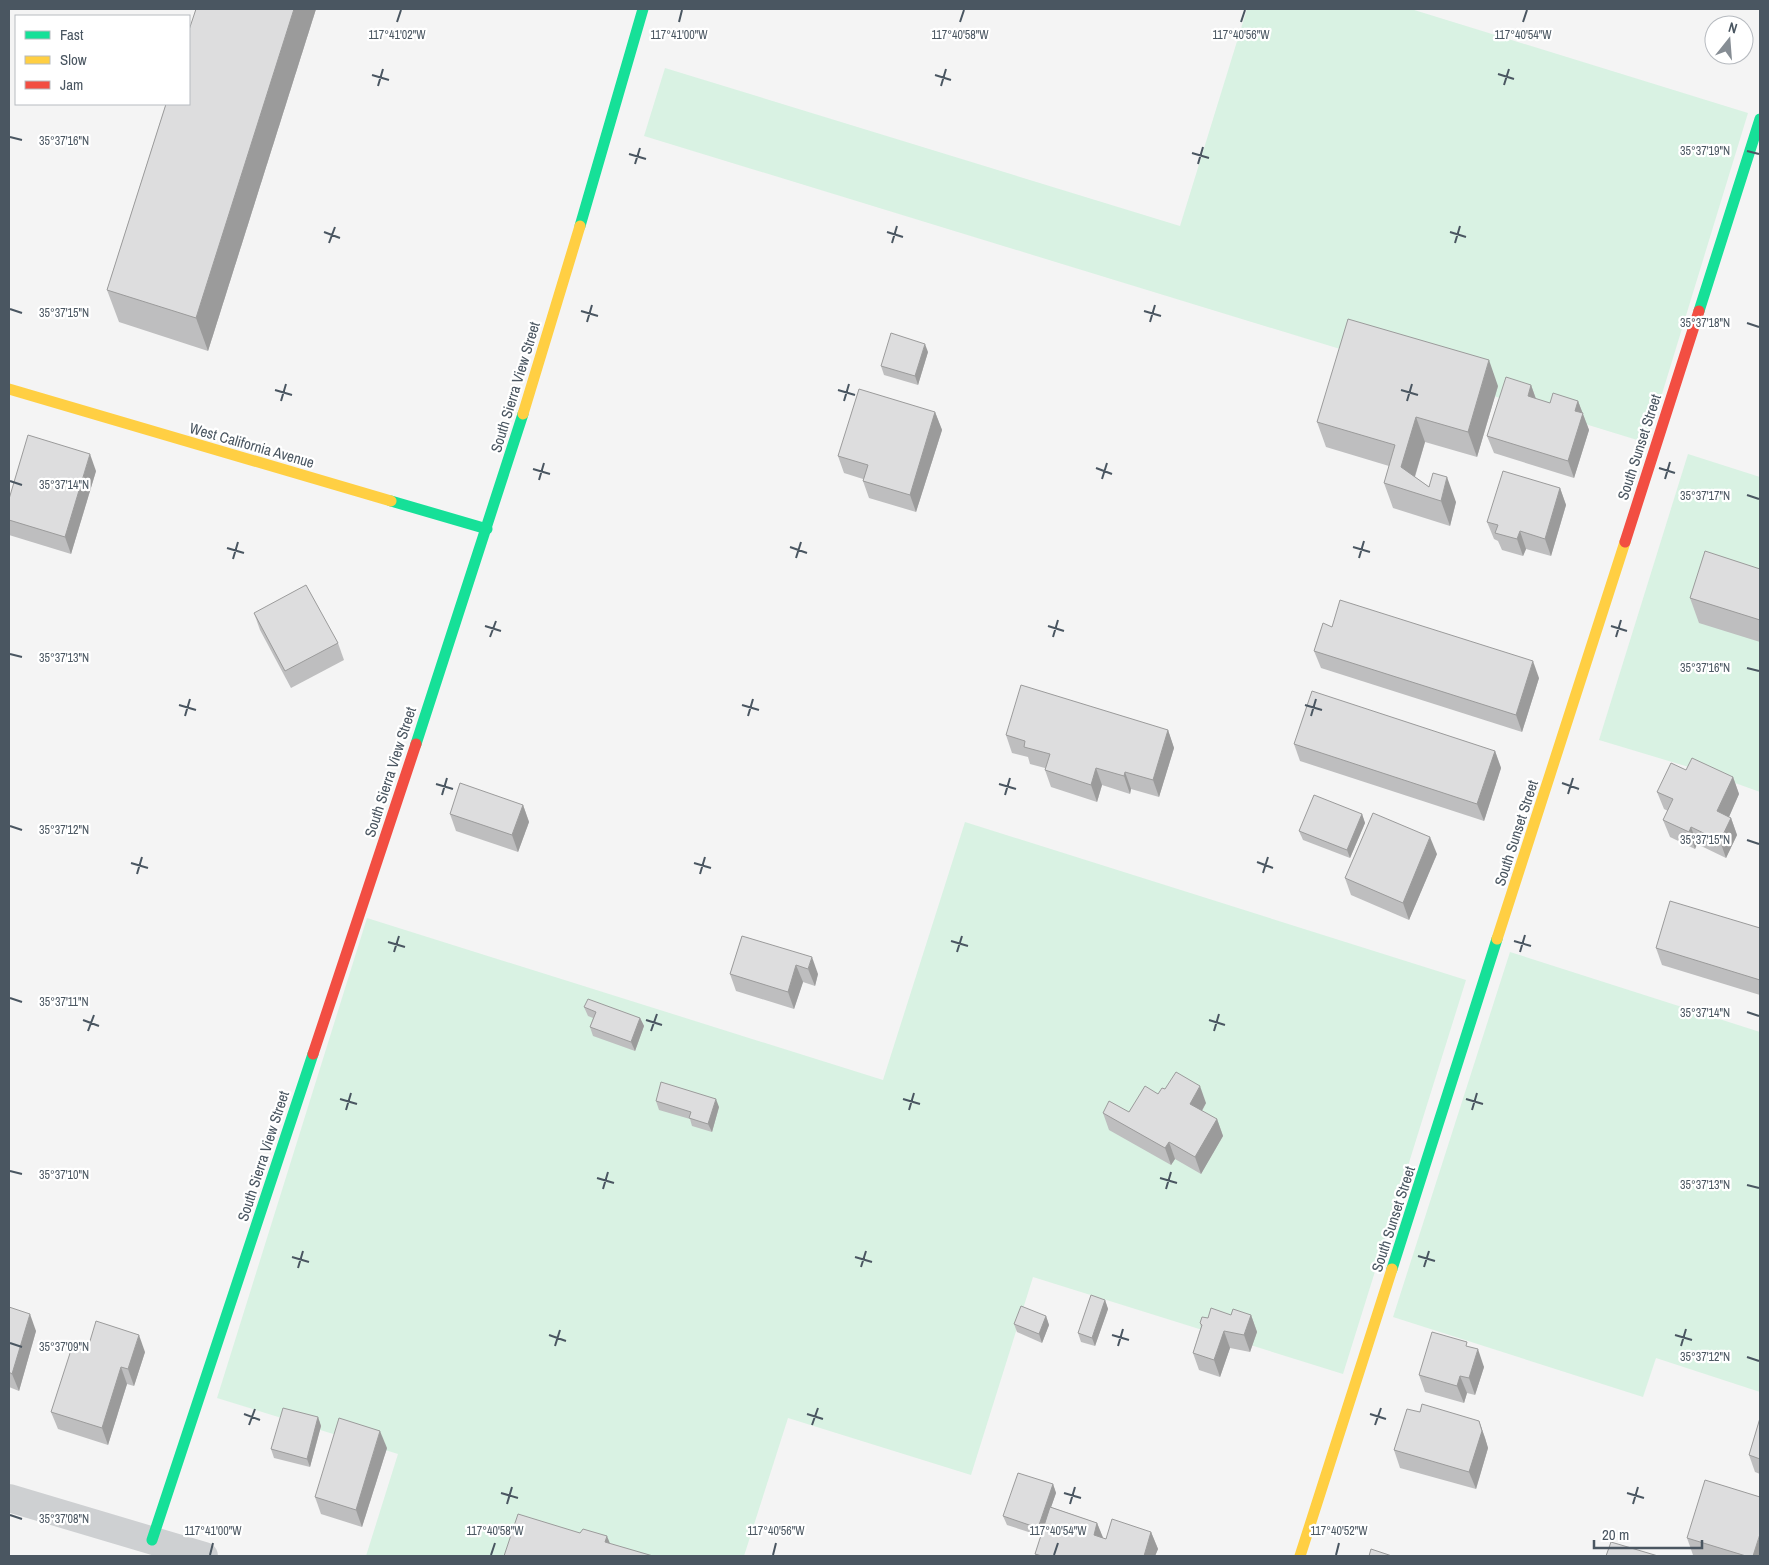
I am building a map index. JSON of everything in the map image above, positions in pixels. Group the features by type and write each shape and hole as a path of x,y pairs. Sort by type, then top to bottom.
{"street":[{"name":"South Sierra View Street","path":"152,1540 487,529 565,277 643,9"},
{"name":"South Sunset Street","path":"1300,1556 1760,119"},
{"name":"West California Avenue","path":"9,390 487,529"},
{"path":"9,1498 204,1556"}],"green space":[{"path":"1247,9 1411,9 1748,113 1647,443 644,136 665,68 1180,226"},
{"path":"1688,454 1760,477 1760,792 1702,771 1599,740"},
{"path":"965,822 1466,980 1343,1374 1033,1277 971,1475 788,1418 744,1556 366,1556 398,1454 217,1398 367,918 883,1080"},
{"path":"1510,952 1760,1032 1760,1392 1656,1358 1643,1397 1393,1317"}],"building":[{"path":"196,9 294,9 196,318 107,290 166,105 190,105 190,27"},
{"path":"1348,319 1489,360 1468,432 1416,417 1401,467 1429,487 1433,473 1447,477 1441,501 1384,483 1395,445 1317,422"},
{"path":"891,333 925,344 915,376 881,366"},
{"path":"1506,377 1531,385 1528,396 1550,403 1553,393 1578,401 1575,411 1583,413 1568,461 1487,436"},
{"path":"859,389 935,412 910,495 863,481 868,465 838,456"},
{"path":"28,435 90,454 65,537 9,520 9,499"},
{"path":"1503,471 1560,488 1545,539 1520,531 1517,539 1495,533 1498,525 1487,522"},
{"path":"1705,551 1760,569 1760,620 1690,598"},
{"path":"306,585 338,643 285,671 254,613"},
{"path":"1340,600 1533,661 1516,715 1314,651 1323,623 1332,627"},
{"path":"1021,685 1168,730 1153,780 1125,772 1124,776 1096,768 1091,785 1045,770 1050,754 1024,747 1025,741 1006,735"},
{"path":"1312,691 1495,751 1477,804 1294,744"},
{"path":"1692,758 1733,777 1717,811 1731,818 1720,841 1691,827 1689,832 1663,820 1673,799 1657,792 1671,763 1686,770"},
{"path":"460,783 523,805 512,835 450,814"},
{"path":"1314,795 1362,814 1347,850 1299,831"},
{"path":"1373,813 1430,837 1403,903 1345,878"},
{"path":"1670,901 1760,928 1760,980 1656,948"},
{"path":"742,936 812,957 808,969 796,965 788,992 730,974"},
{"path":"588,999 640,1018 631,1042 590,1027 596,1012 584,1007"},
{"path":"1176,1072 1200,1086 1190,1104 1217,1119 1195,1157 1169,1142 1165,1148 1103,1113 1109,1101 1129,1112 1145,1086 1158,1094 1162,1088 1165,1089"},
{"path":"661,1082 716,1099 708,1124 689,1118 691,1112 656,1101"},
{"path":"1091,1295 1105,1300 1092,1338 1078,1333"},
{"path":"1021,1306 1046,1316 1039,1334 1014,1324"},
{"path":"9,1307 30,1314 12,1374 9,1372"},
{"path":"1211,1308 1231,1315 1233,1309 1251,1315 1244,1335 1224,1331 1214,1360 1193,1353 1202,1325 1200,1323 1202,1317 1208,1318"},
{"path":"96,1321 139,1335 128,1369 121,1367 102,1428 51,1412 72,1347 87,1351"},
{"path":"1432,1332 1467,1342 1466,1346 1478,1349 1469,1378 1460,1376 1457,1386 1419,1375"},
{"path":"1422,1404 1479,1421 1482,1431 1469,1472 1394,1450 1407,1409 1420,1412"},
{"path":"283,1408 318,1417 307,1459 271,1449"},
{"path":"339,1418 380,1431 356,1510 315,1497"},
{"path":"1760,1418 1760,1459 1749,1455"},
{"path":"1018,1473 1053,1484 1038,1528 1003,1516"},
{"path":"1705,1480 1760,1497 1760,1534 1753,1556 1746,1556 1687,1538"},
{"path":"1050,1507 1097,1523 1094,1535 1106,1539 1112,1519 1151,1532 1144,1556 1042,1556 1035,1554"},
{"path":"518,1514 580,1533 583,1529 607,1536 605,1542 653,1556 504,1556"},
{"path":"1611,1542 1658,1556 1606,1556"},
{"path":"1371,1549 1392,1556 1369,1556"}],"traffic: fast":[{"path":"580,226 643,9"},
{"path":"1699,311 1760,119"},
{"path":"416,744 523,414"},
{"path":"391,501 487,529"},
{"path":"1392,1269 1497,939"},
{"path":"152,1540 313,1054"}],"traffic: slow":[{"path":"523,414 580,226"},
{"path":"9,389 391,501"},
{"path":"1497,939 1625,542"},
{"path":"1300,1556 1392,1269"}],"traffic: jam":[{"path":"1625,542 1699,311"},
{"path":"313,1054 416,744"}]}
